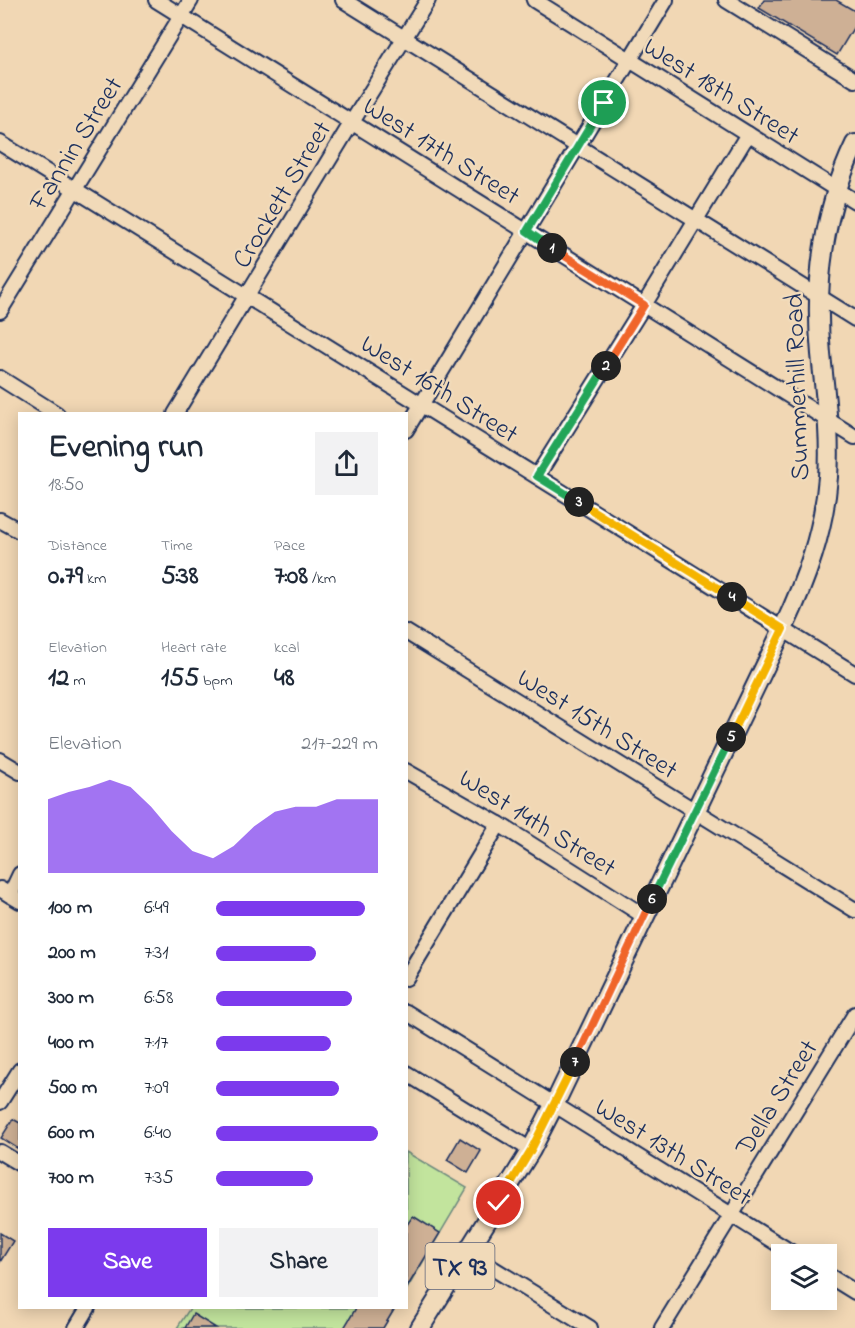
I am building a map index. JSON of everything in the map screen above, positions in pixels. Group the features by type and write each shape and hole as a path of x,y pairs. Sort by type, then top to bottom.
{"main road":[{"name":"Summerhill Road","path":"420,1328 531,1150 783,629 808,570 819,532 828,477 828,421 821,352 819,296 822,255 837,189 855,144"}],"street":[{"name":"West 17th Street","path":"156,0 855,437"},
{"name":"Fannin Street","path":"0,311 191,0"},
{"path":"343,0 855,319"},
{"name":"Crockett Street","path":"176,412 428,0"},
{"name":"West 18th Street","path":"534,0 855,201"},
{"path":"408,427 666,0"},
{"path":"726,0 855,80"},
{"path":"537,476 748,134"},
{"name":"West 16th Street","path":"0,143 855,674"},
{"path":"0,378 54,412"},
{"path":"0,520 18,530"},
{"name":"West 15th Street","path":"408,633 855,910"},
{"path":"0,760 18,771"},
{"name":"West 14th Street","path":"408,772 499,824 644,916"},
{"path":"408,975 499,824"},
{"path":"10,895 18,878"},
{"name":"West 13th Street","path":"408,1012 778,1244"},
{"name":"Della Street","path":"662,1328 855,1014"},
{"path":"0,1102 18,1073"},
{"path":"408,1074 531,1150"},
{"path":"0,1152 18,1163"},
{"path":"468,1253 590,1328"},
{"path":"837,1281 855,1292"},
{"path":"76,1328 87,1309"}],"green space":[{"path":"408,1153 467,1188 408,1287"},
{"path":"189,1309 394,1309 383,1328 177,1328"}],"building":[{"path":"764,0 836,0 855,11 855,25 837,55 759,8"},
{"path":"13,1119 18,1122 18,1149 1,1138"},
{"path":"460,1138 481,1151 468,1173 447,1160"},
{"path":"413,1216 440,1233 408,1286 408,1223"},
{"path":"0,1233 13,1241 0,1262"},
{"path":"355,1309 394,1309 383,1328 344,1328"},
{"path":"193,1314 216,1328 185,1328"}],"route":[{"path":"499,1203 531,1150 555,1103 783,629 537,476 644,305 527,231 604,103"}]}
